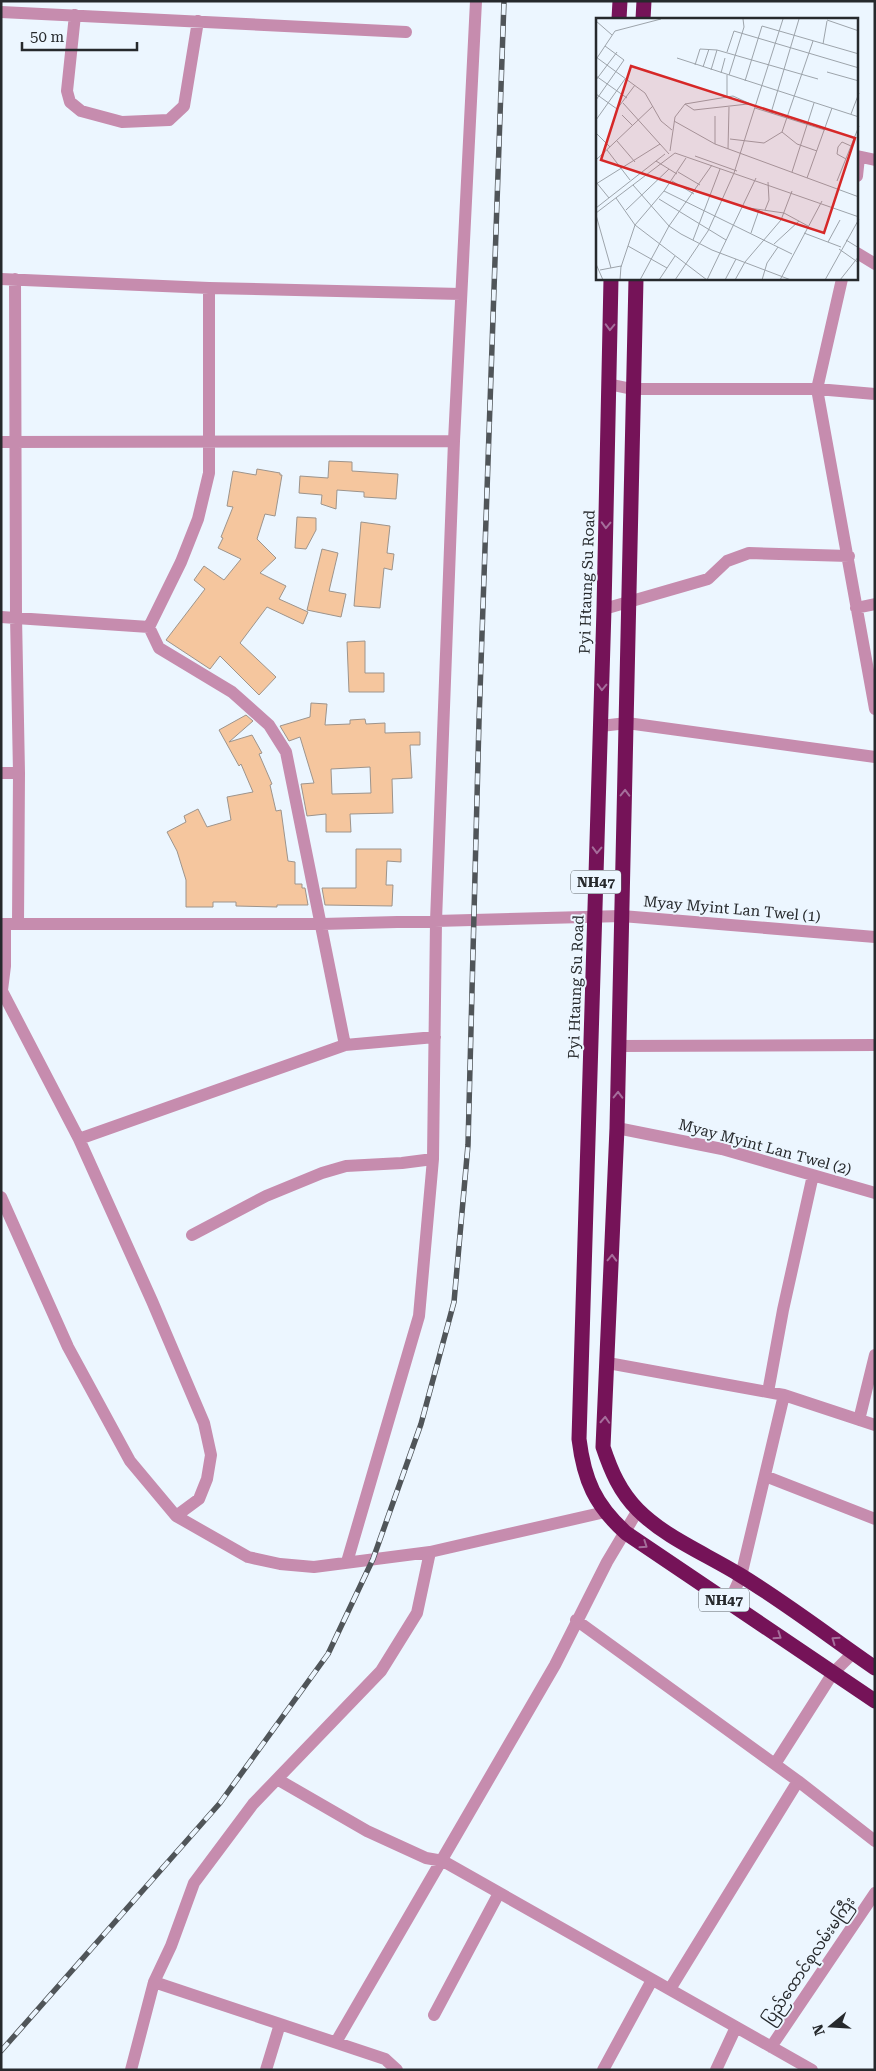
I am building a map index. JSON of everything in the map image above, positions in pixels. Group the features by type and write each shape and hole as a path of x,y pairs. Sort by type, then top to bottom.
{"highway":[{"path":"619,18 620,1"},
{"path":"643,18 644,1"},
{"name":"Pyi Htaung Su Road","path":"605,1512 588,1484 578,1439 584,1314 601,726 611,280"},
{"name":"NH47","path":"636,280 632,389 630,600 617,1128 604,1447 610,1468 620,1489 638,1510 660,1528 741,1576 875,1668"},
{"path":"607,495 631,494"},
{"path":"588,1172 615,1177"},
{"path":"584,1314 610,1318"},
{"name":"NH47","path":"605,1512 626,1533 875,1701"}],"street":[{"path":"347,1562 419,1316 433,1159 436,921 454,441 476,1"},
{"path":"1,12 406,32"},
{"path":"75,15 67,91 70,102 81,110 122,122 168,120 184,106 198,21"},
{"path":"858,156 875,160"},
{"path":"858,254 875,264"},
{"path":"1,278 209,288 461,294"},
{"path":"15,279 17,443 16,616 19,773 18,924"},
{"path":"842,280 817,389 849,556 856,608 875,709"},
{"path":"149,627 181,562 198,519 209,474 209,288"},
{"path":"608,384 632,389 817,389 875,394"},
{"path":"1,442 454,441"},
{"path":"604,609 708,578 727,561 749,553 849,556"},
{"path":"856,608 875,604"},
{"path":"1,616 149,627"},
{"path":"149,627 159,648 232,692 269,726 286,752 345,1045"},
{"path":"601,726 626,723 875,757"},
{"path":"1,773 19,773"},
{"name":"Myay Myint Lan Twel (1)","path":"3,924 322,924 622,916 875,937"},
{"path":"3,924 2,996 79,1139 152,1300 204,1423 211,1455 207,1479 199,1499 176,1516"},
{"path":"79,1139 345,1045 434,1037"},
{"path":"619,1046 875,1045"},
{"name":"Myay Myint Lan Twel (2)","path":"617,1128 722,1149 875,1193"},
{"path":"192,1235 266,1196 322,1173 346,1166 402,1163 433,1159"},
{"path":"768,1392 783,1310 813,1175"},
{"path":"1,1197 68,1347 130,1461 176,1516 248,1557 280,1564 314,1567 430,1552 605,1512"},
{"path":"859,1420 875,1355"},
{"path":"608,1363 784,1395 875,1425"},
{"path":"729,1603 741,1576 784,1395"},
{"path":"765,1476 875,1520"},
{"path":"336,2042 443,1861 555,1665 576,1620 607,1562 638,1510"},
{"path":"131,2070 154,1982 171,1946 194,1883 254,1804 381,1670 417,1613 430,1552"},
{"path":"576,1620 798,1780 875,1841"},
{"path":"775,1764 833,1673 853,1653"},
{"path":"277,1779 367,1831 426,1858 443,1861 812,2070"},
{"path":"670,1989 798,1780"},
{"path":"434,2015 499,1892"},
{"name":"ပြည်ထောင်စုလမ်းမကြီး","path":"771,2048 875,1894"},
{"path":"603,2070 652,1980"},
{"path":"154,1982 385,2059 397,2070"},
{"path":"266,2070 280,2024"},
{"path":"716,2070 736,2027"}],"building":[{"path":"329,461 352,462 352,471 398,474 396,499 364,497 364,492 337,490 336,509 321,504 322,495 299,493 300,476 328,478"},
{"path":"257,469 282,475 275,516 265,514 257,539 276,558 260,573 286,586 279,599 308,612 303,624 267,607 240,643 276,677 259,695 220,656 210,669 166,640 205,589 194,580 204,566 224,580 241,559 218,548 233,507 227,506 233,471 256,475"},
{"path":"297,517 316,518 316,530 306,549 295,548"},
{"path":"361,522 390,526 387,553 394,554 392,570 384,568 380,608 354,606"},
{"path":"322,549 338,553 329,591 346,594 341,617 307,610"},
{"path":"365,641 365,673 384,673 384,692 349,692 347,642"},
{"path":"311,703 327,704 325,725 350,724 350,720 365,719 366,724 385,723 385,733 420,732 420,745 410,745 412,778 392,779 393,813 350,814 351,832 326,832 326,814 307,816 301,784 314,783 300,737 289,741 280,726 310,717","holes":["370,767 371,793 332,794 331,769"]},
{"path":"246,715 253,721 229,742 252,735 262,753 259,754 272,784 270,785 276,811 281,810 288,861 295,862 295,884 302,884 302,888 305,888 308,905 277,905 277,907 236,906 236,902 213,902 213,907 186,907 186,880 177,851 167,832 186,822 184,816 198,809 207,827 231,820 227,797 253,792 241,764 239,766 219,730"},
{"path":"356,849 401,849 401,862 387,861 386,885 393,885 392,906 325,905 322,888 356,888"}],"railway":[{"path":"1,2051 220,1803 328,1654 373,1559 421,1424 454,1302 468,1145 479,721 504,1"}]}
